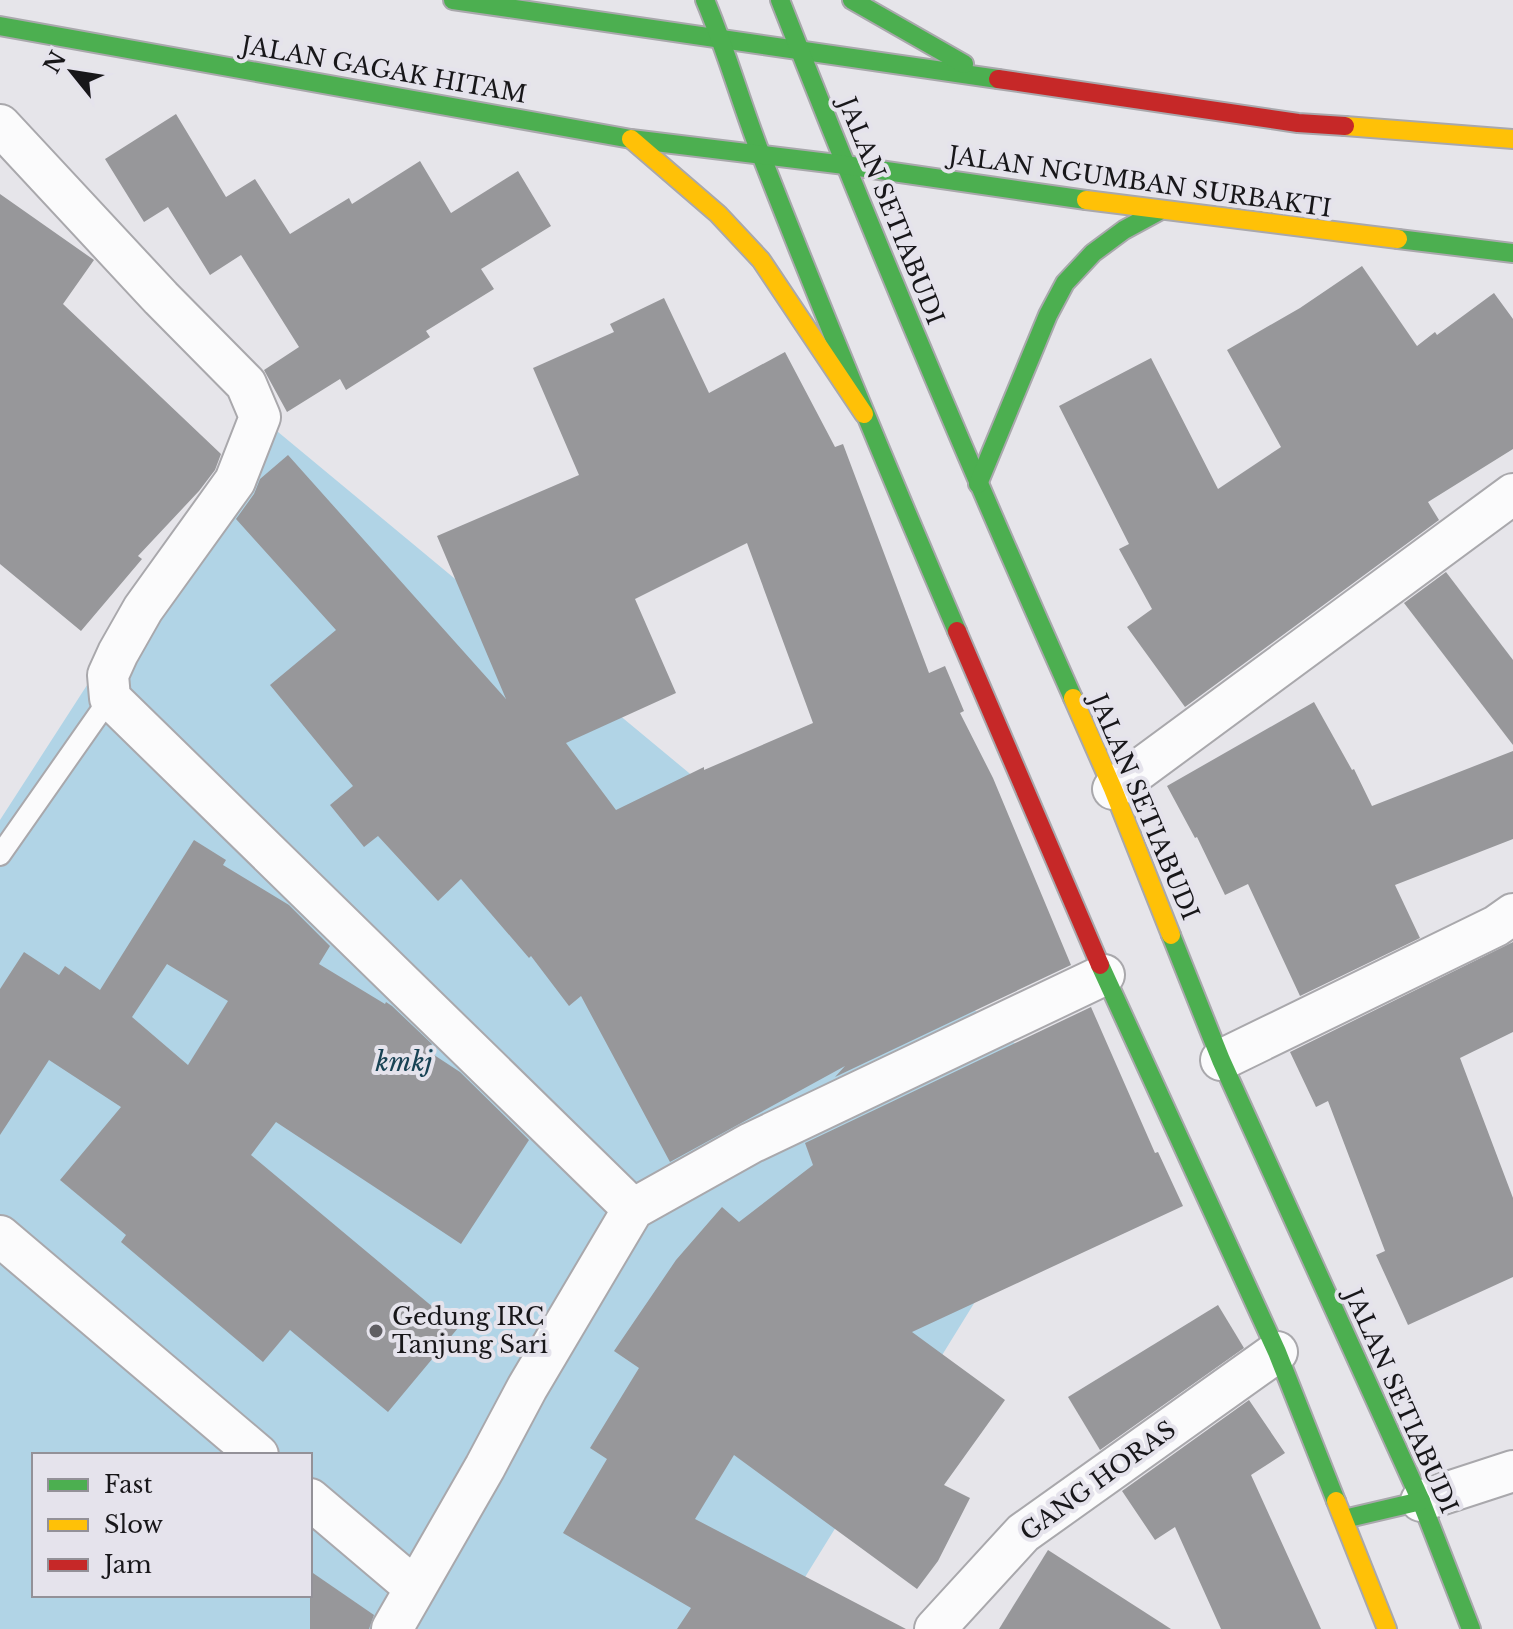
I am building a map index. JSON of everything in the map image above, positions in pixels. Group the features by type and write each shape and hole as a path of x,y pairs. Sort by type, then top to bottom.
{"main road":[{"path":"453,0 503,3 722,41 1298,123 1513,139"},
{"path":"705,0 761,155 864,414 1104,975 1277,1352 1387,1629"},
{"name":"JALAN SETIABUDI","path":"780,0 978,484 1113,789 1221,1060 1421,1501 1471,1629"},
{"path":"852,0 989,77"},
{"name":"JALAN GAGAK HITAM","path":"0,26 631,139 761,155"},
{"path":"631,139 718,214 761,260 864,414"},
{"name":"JALAN NGUMBAN SURBAKTI","path":"761,155 1159,211 1513,253"},
{"path":"978,484 1048,315 1065,283 1093,253 1124,230 1159,211"},
{"path":"1344,1519 1421,1501"}],"street":[{"path":"0,125 161,298 246,384 260,417 235,481 143,609 118,653 108,675 110,698 633,1209"},
{"path":"1113,789 1513,494"},
{"path":"1221,1060 1496,926 1513,914"},
{"path":"392,1629 527,1388 633,1209 751,1143 1104,975"},
{"path":"0,1236 256,1453"},
{"name":"GANG HORAS","path":"935,1629 1023,1533 1277,1352"},
{"path":"1421,1501 1513,1471"},
{"path":"312,1501 415,1588"}],"lane":[{"path":"0,855 110,698"}],"water":[{"name":"kmkj","path":"260,417 1094,1109 773,1629 0,1629 0,820"}],"building":[{"path":"176,114 226,197 255,179 290,234 349,198 352,204 420,161 451,213 518,171 551,226 481,269 494,289 426,331 430,337 346,390 340,379 287,412 264,370 299,347 241,255 210,275 168,207 144,222 105,159"},
{"path":"0,194 94,260 63,304 221,454 215,470 199,491 138,556 142,559 81,631 0,564"},
{"path":"1362,266 1417,346 1494,293 1513,319 1513,449 1428,502 1439,520 1185,707 1127,627 1152,609 1119,549 1129,544 1059,406 1151,358 1218,489 1281,447 1227,350 1300,308"},
{"path":"664,298 709,393 785,352 835,447 843,444 929,673 945,666 964,711 960,713 993,778 1071,965 835,1077 845,1066 670,1162 581,996 569,1006 531,956 529,958 461,879 438,901 378,836 364,847 330,805 353,786 270,685 336,630 236,519 254,494 260,479 288,455 506,699 437,536 579,475 533,368 614,332 610,324","holes":["747,543 813,723 704,770 704,767 616,810 566,743 676,693 635,599"]},
{"path":"1446,572 1513,660 1513,745 1404,603"},
{"path":"1314,702 1372,806 1513,751 1513,839 1395,885 1420,938 1300,996 1248,884 1225,895 1197,837 1167,786"},
{"path":"194,840 226,860 223,865 289,905 330,946 319,964 392,1006 432,1044 428,1051 460,1072 529,1140 461,1244 276,1122 251,1155 458,1328 388,1412 290,1330 263,1362 121,1242 126,1235 60,1180 121,1107 49,1060 0,1135 0,989 24,952 59,975 65,966 100,990","holes":["167,964 228,1001 188,1065 132,1017"]},
{"path":"1513,942 1513,1032 1460,1058 1513,1198 1513,1277 1408,1325 1376,1255 1385,1251 1328,1101 1316,1107 1290,1052"},
{"path":"1091,1007 1155,1153 1158,1152 1183,1206 912,1332 1005,1400 944,1485 970,1498 938,1561 917,1589 734,1455 695,1519 906,1629 677,1629 691,1608 563,1533 607,1459 590,1448 639,1368 614,1351 676,1260 722,1207 739,1222 813,1165 805,1143"},
{"path":"1218,1305 1244,1348 1100,1450 1068,1397"},
{"path":"1249,1400 1285,1453 1251,1475 1321,1629 1221,1629 1175,1527 1155,1540 1122,1491"},
{"path":"1048,1550 1171,1629 999,1629"},
{"path":"312,1572 374,1615 369,1629 310,1629"}],"traffic: fast":[{"path":"453,0 998,79"},
{"path":"705,0 786,219 957,631"},
{"path":"780,0 922,350 1073,698"},
{"path":"852,0 964,64"},
{"path":"0,26 631,139 845,165 1086,200"},
{"path":"978,484 1048,315 1065,283 1093,253 1124,230 1159,211"},
{"path":"1398,239 1513,253"},
{"path":"1171,935 1221,1060 1421,1501 1471,1629"},
{"path":"1100,965 1277,1352 1336,1501"},
{"path":"1344,1519 1421,1501"}],"traffic: slow":[{"path":"1345,126 1513,139"},
{"path":"631,139 718,214 761,260 864,414"},
{"path":"1086,200 1398,239"},
{"path":"1073,698 1171,935"},
{"path":"1336,1501 1387,1629"}],"traffic: jam":[{"path":"998,79 1298,123 1345,126"},
{"path":"957,631 1100,965"}],"place":[{"name":"Gedung IRC Tanjung Sari","path":"376,1331"}]}
